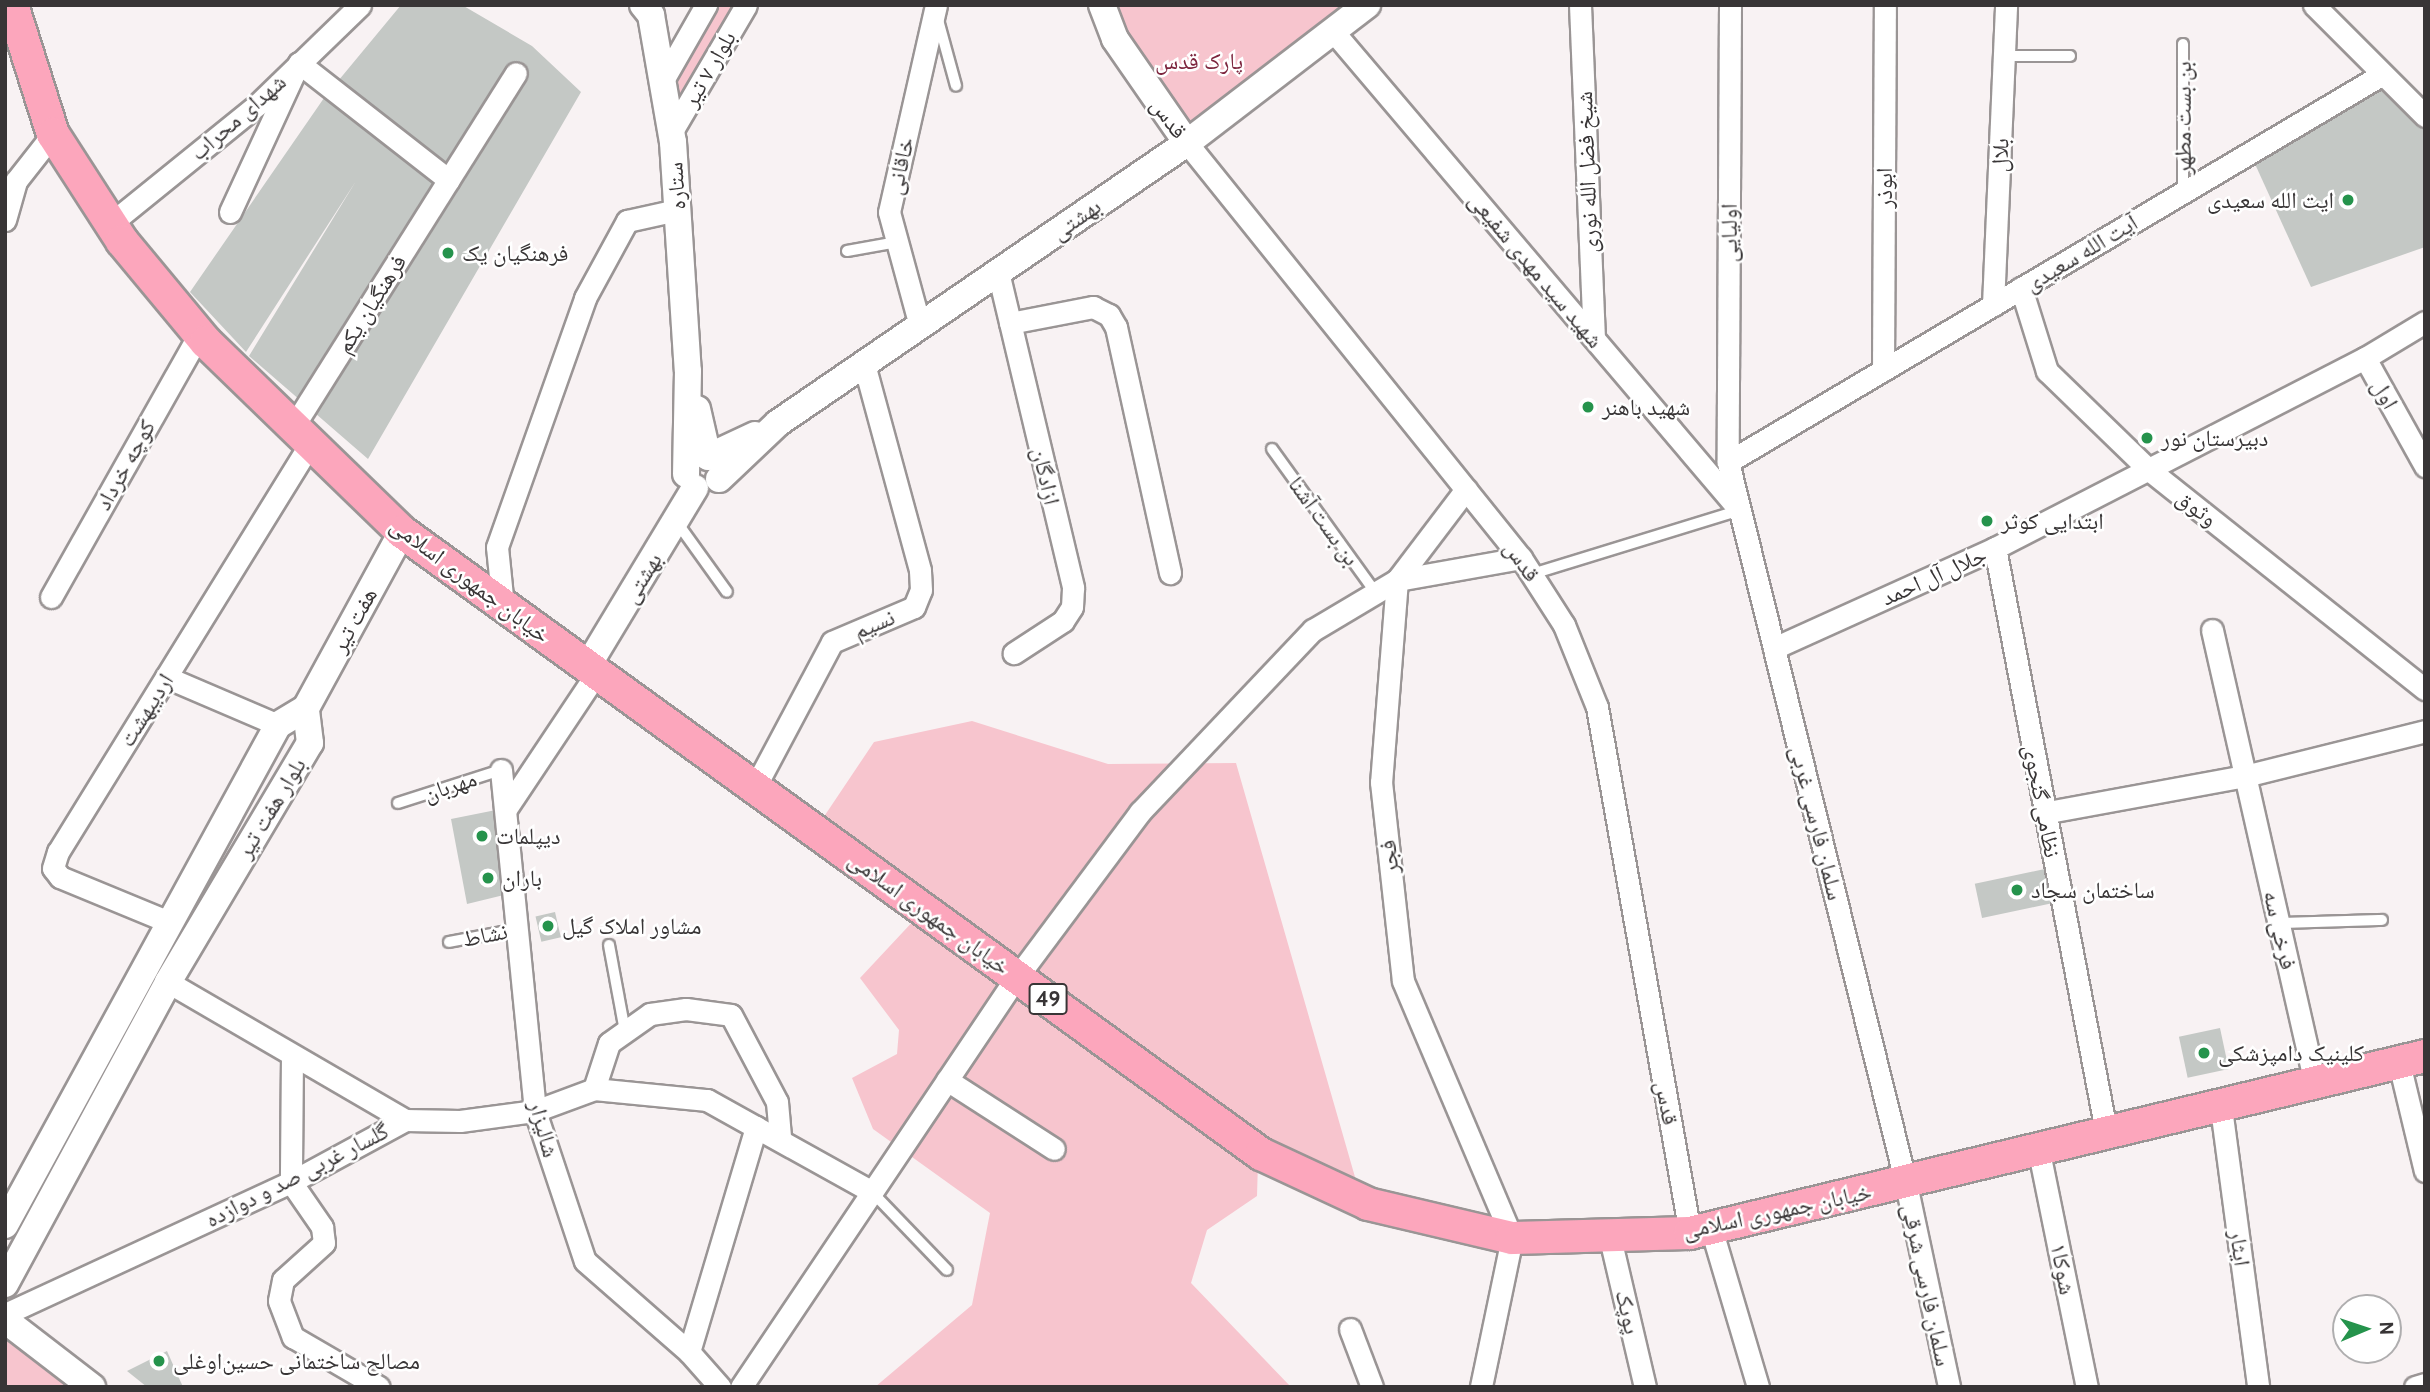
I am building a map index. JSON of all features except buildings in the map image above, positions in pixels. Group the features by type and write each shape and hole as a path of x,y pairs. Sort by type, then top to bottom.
{"main road":[{"name":"خیابان جمهوری اسلامی","path":"11,21 53,134 110,224 199,334 402,532 1261,1154 1368,1204 1512,1238 1610,1238 1701,1230 2107,1136 2412,1059"}],"street":[{"name":"شهدای محراب","path":"110,224 258,104 360,5"},
{"name":"ستاره","path":"643,5 651,15 671,133 688,371 702,475"},
{"name":"بلوار ۷ تیر","path":"662,82 706,5"},
{"name":"بلوار ۷ تیر","path":"671,133 746,5"},
{"name":"قدس","path":"1102,5 1115,39 1186,143 1527,566 1564,625 1597,706 1701,1230"},
{"name":"شیخ فضل الله نوری","path":"1580,5 1594,338"},
{"name":"اولیایی","path":"1728,462 1730,5"},
{"name":"ابوذر","path":"1883,370 1885,5"},
{"name":"بلال","path":"1993,305 2006,5"},
{"path":"2314,5 2381,75 2425,116"},
{"name":"بهشتی","path":"591,670 702,475 1186,143 1362,7"},
{"name":"خاقانی","path":"920,326 889,212 935,8"},
{"name":"شهید سید مهدی شفیعی","path":"1332,30 1740,510"},
{"path":"230,212 299,63 449,180"},
{"name":"فرهنگیان یکم","path":"301,436 449,180 516,73"},
{"name":"آیت الله سعیدی","path":"1728,462 2381,75"},
{"path":"5,220 16,181 53,134"},
{"path":"503,606 497,547 585,298 627,220 677,210"},
{"name":"ازادگان","path":"998,272 1073,588 1072,607 1063,621 1014,653"},
{"name":"وثوق","path":"2021,288 2047,371 2148,469 2425,689"},
{"path":"1010,323 1093,307 1108,315 1116,327 1170,573"},
{"name":"جلال آل احمد","path":"1774,648 1995,548 2365,358 2425,322"},
{"name":"کوچه خرداد","path":"51,597 199,334"},
{"name":"اول","path":"2365,358 2425,466"},
{"name":"نسیم","path":"755,787 832,642 914,607 921,590 920,570 864,364"},
{"name":"اردیبهشت","path":"169,922 60,877 54,868 58,852 166,677 301,436"},
{"name":"سلمان فارسی غربی","path":"1728,462 1906,1184"},
{"path":"741,1387 1017,976 1140,811 1313,630 1397,580 1466,489"},
{"name":"هفت تیر","path":"306,708 402,532"},
{"name":"نظامی گنجوی","path":"1995,548 2043,813 2107,1136"},
{"path":"1397,580 1527,566"},
{"name":"فجر","path":"1397,580 1381,782 1403,981 1512,1238"},
{"name":"فرخی سه","path":"2213,630 2315,1084"},
{"path":"506,809 591,670"},
{"path":"166,677 278,725"},
{"name":"بلوار هفت تیر","path":"5,1225 278,725 306,708 310,743 168,982 5,1284"},
{"path":"2043,813 2245,776 2425,731"},
{"name":"شالیزار","path":"501,770 521,928 535,1111 585,1261 689,1352 720,1387"},
{"path":"168,982 405,1120"},
{"path":"594,1088 609,1043 650,1014 686,1009 731,1016 777,1102 780,1140"},
{"path":"292,1055 291,1182 322,1227 324,1242 283,1280 279,1301 293,1337 379,1387"},
{"path":"2412,1059 2425,1171"},
{"path":"947,1080 1054,1149"},
{"name":"گلسار غربی صد و دوازده","path":"5,1314 291,1182 405,1120 460,1121 535,1111 594,1088 707,1100 872,1192"},
{"name":"ایثار","path":"2221,1108 2258,1387"},
{"path":"689,1352 756,1127"},
{"name":"شوکا۱","path":"2039,1152 2087,1387"},
{"name":"سلمان فارسی شرقی","path":"1906,1184 1949,1387"},
{"path":"1701,1230 1758,1387"},
{"path":"1477,1386 1512,1238"},
{"name":"پوپک","path":"1610,1238 1645,1387"},
{"path":"5,1320 92,1387"},
{"path":"1350,1329 1372,1387"},
{"path":"2415,1387 2425,1384"}],"lane":[{"path":"935,8 956,86"},
{"name":"بن بست مطهر","path":"2183,44 2183,192"},
{"path":"2004,56 2070,56"},
{"path":"847,251 897,242"},
{"name":"بن بست آشنا","path":"1272,449 1376,593"},
{"path":"1527,566 1740,510"},
{"path":"676,520 727,592"},
{"name":"مهربان","path":"398,803 501,770"},
{"path":"2279,923 2382,920"},
{"name":"نشاط","path":"450,942 521,928"},
{"path":"609,945 625,1031"},
{"path":"872,1192 947,1270"}],"green space":[{"path":"713,5 745,5 671,133 664,90"},
{"name":"پارک قدس","path":"1103,5 1358,5 1187,143"},
{"path":"972,721 1108,764 1236,763 1355,1177 1367,1201 1262,1152 815,830 874,742"},
{"path":"917,917 1258,1162 1257,1196 1207,1230 1191,1283 1291,1387 875,1387 972,1305 990,1213 873,1129 852,1078 897,1054 899,1030 860,978"},
{"path":"5,1320 92,1387 5,1387"}],"place":[{"name":"ایت الله سعیدی","path":"2348,200"},
{"name":"فرهنگیان یک","path":"448,253"},
{"name":"شهید باهنر","path":"1588,407"},
{"name":"دبیرستان نور","path":"2147,438"},
{"name":"ابتدایی کوثر","path":"1987,521"},
{"name":"دیپلمات","path":"482,836"},
{"name":"باران","path":"488,878"},
{"name":"ساختمان سجاد","path":"2017,890"},
{"name":"مشاور املاک گیل","path":"548,926"},
{"name":"کلینیک دامپزشکی","path":"2204,1053"},
{"name":"مصالح ساختمانی حسین‌اوغلی","path":"159,1361"}]}
